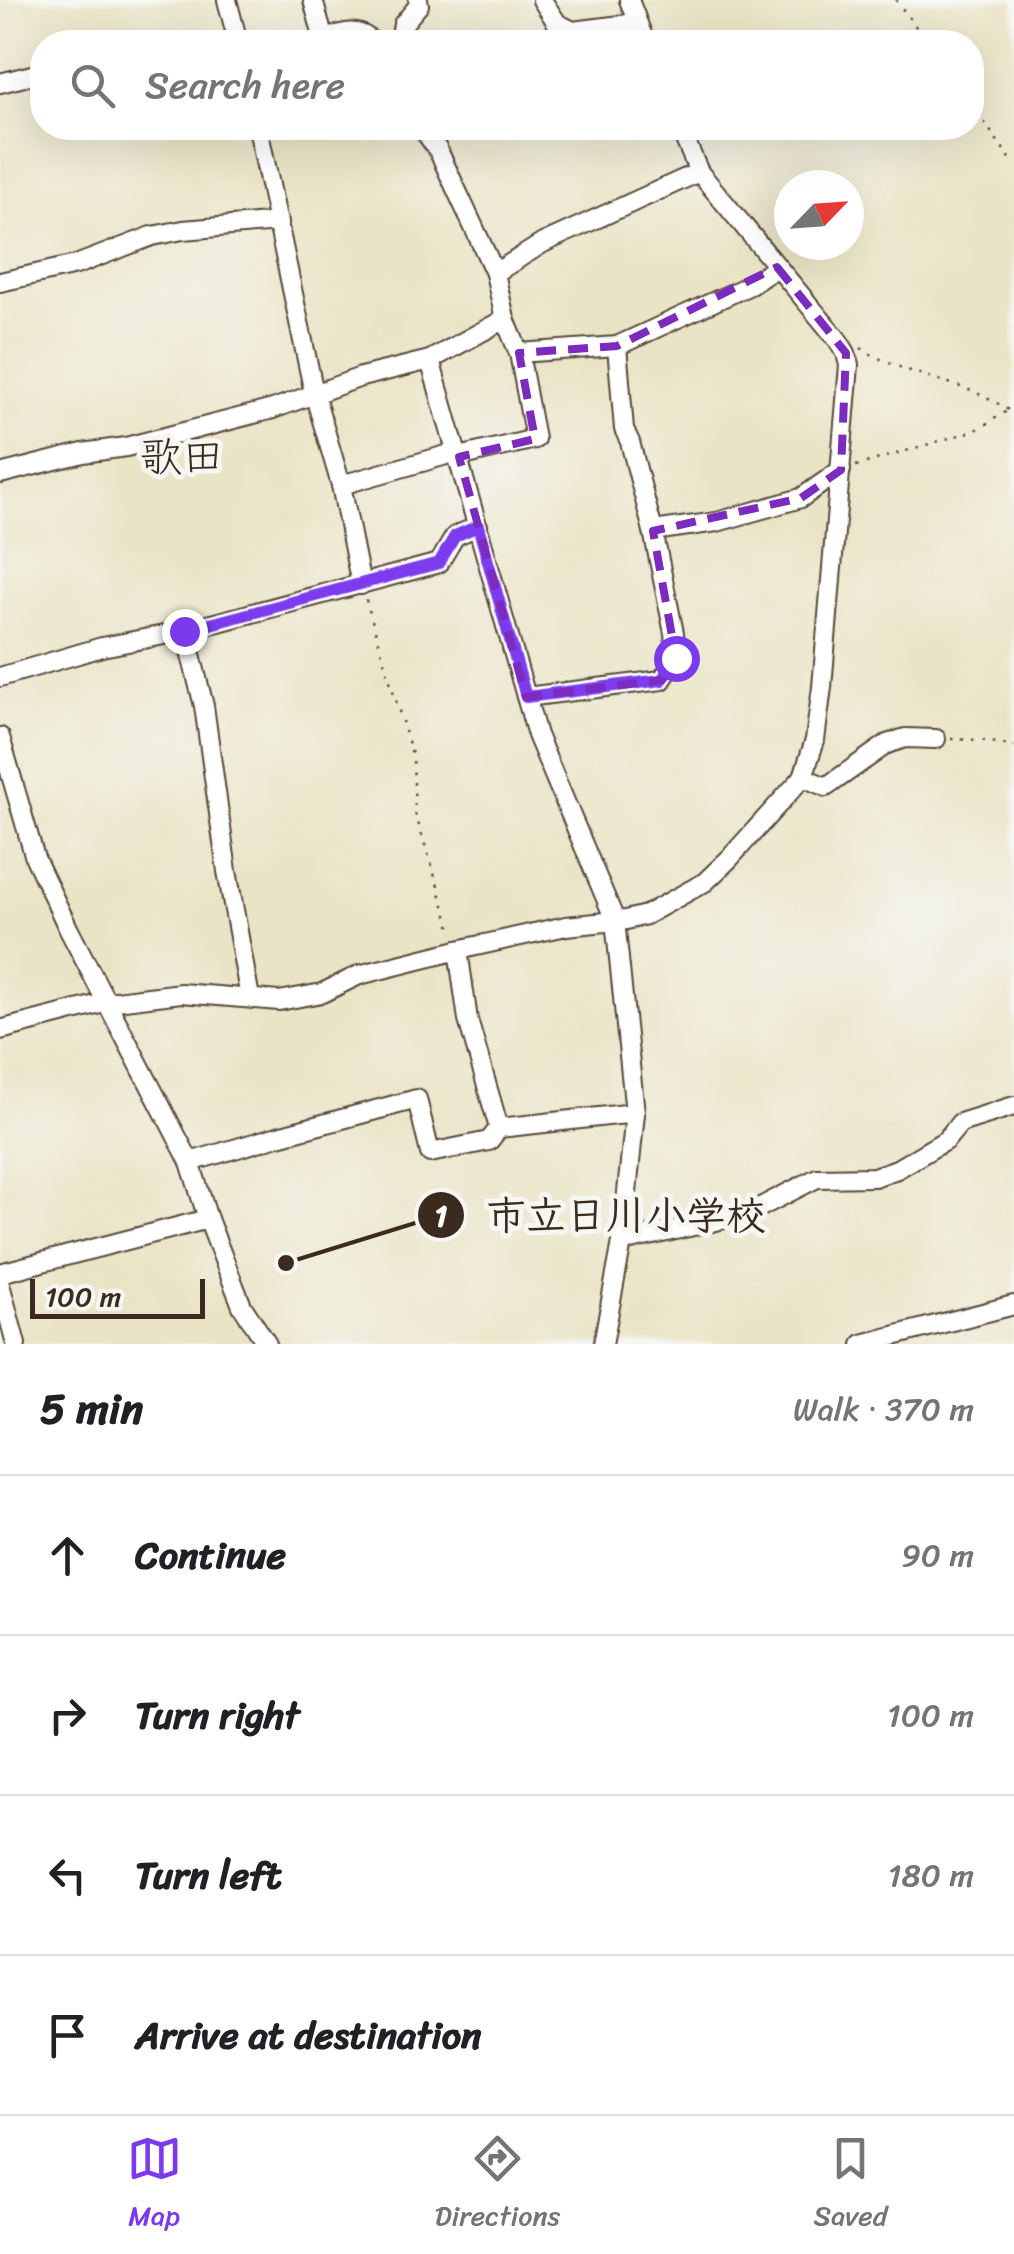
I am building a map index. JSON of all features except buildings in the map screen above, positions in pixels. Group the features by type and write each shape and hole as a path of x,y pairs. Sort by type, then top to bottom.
{"street":[{"path":"227,0 235,30"},
{"path":"314,0 318,30"},
{"path":"402,30 418,0"},
{"path":"542,0 557,23 570,30"},
{"path":"629,0 640,30"},
{"path":"579,30 636,22"},
{"path":"0,82 30,75"},
{"path":"261,140 314,394 341,485 361,585"},
{"path":"341,485 458,454 535,439 520,353 506,319 496,274 431,140"},
{"path":"0,1030 108,1002 181,994 280,1000 322,993 359,975 458,950 566,926 646,915 705,882 804,777 815,740 822,686 849,365 838,340 699,172 685,140"},
{"path":"496,274 543,243 699,172"},
{"path":"0,282 76,265 152,236 278,222"},
{"path":"520,353 617,346 750,285 777,267"},
{"path":"0,474 273,409 362,378 430,360 506,319"},
{"path":"526,697 662,680 676,658 653,531 624,430 617,346"},
{"path":"430,360 537,735 615,920 635,1112 622,1242 602,1344"},
{"path":"653,531 717,522 801,498 841,470"},
{"path":"0,677 102,647 184,631 439,563 455,536 478,526"},
{"path":"184,631 204,706 250,998"},
{"path":"0,737 4,765 35,858 190,1162 242,1306 267,1344"},
{"path":"804,777 826,787 887,744 905,738 936,739"},
{"path":"458,950 468,1020 499,1128"},
{"path":"190,1162 417,1099 430,1153 488,1141 499,1128 635,1112"},
{"path":"622,1242 747,1214 818,1178 874,1177 898,1170 946,1140 960,1123 1014,1106"},
{"path":"0,1273 208,1220"},
{"path":"0,1284 16,1344"},
{"path":"862,1344 1014,1305"}],"path":[{"path":"896,0 918,30"},
{"path":"984,121 1014,164"},
{"path":"838,340 851,342 878,360 908,372 973,390 1014,414"},
{"path":"841,470 976,430 1008,410"},
{"path":"361,585 413,758 415,813 458,950"},
{"path":"936,739 1014,746"}],"highlighted area":[{"path":"777,267 846,353 841,470 801,498 653,531 676,658 662,680 526,697 459,457 535,439 519,353 617,346"}],"place":[{"name":"市立日川小学校","path":"286,1263"}],"district":[{"name":"歌田","path":"182,457"}],"route":[{"path":"184,631 439,563 455,536 478,526 526,697 662,680 676,658"}]}
